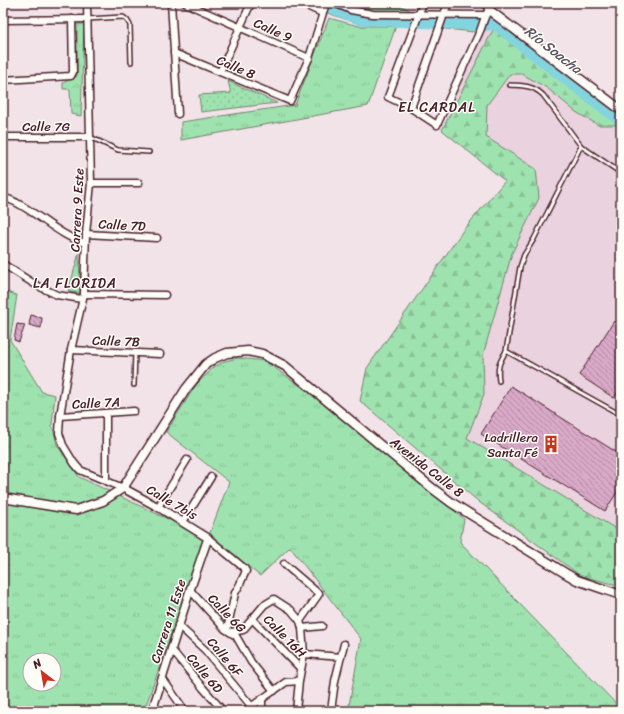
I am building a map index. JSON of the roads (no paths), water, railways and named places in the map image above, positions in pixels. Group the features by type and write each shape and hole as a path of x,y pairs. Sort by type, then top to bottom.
{"main road":[{"path":"487,12 621,110"},
{"name":"Avenida Calle 8","path":"124,488 186,389 206,364 227,353 248,351 274,359 285,366 452,503 577,580 621,595"},
{"path":"3,498 76,510 103,501 124,488"}],"street":[{"name":"Carrera 9 Este","path":"87,3 91,183 85,243 83,296 71,350 60,416 59,433 63,445 80,470 106,481"},
{"path":"171,3 178,114"},
{"name":"Calle 9","path":"185,3 309,58"},
{"path":"220,72 251,3"},
{"path":"300,3 323,12"},
{"path":"309,58 326,3"},
{"path":"334,3 351,10 373,14 418,17 443,17 487,12 480,31 437,125 411,108 388,97 414,26 418,17 423,3"},
{"path":"411,108 448,3"},
{"path":"3,80 71,76 73,72 72,19"},
{"path":"3,20 87,19"},
{"name":"Calle 8","path":"174,53 290,102 309,58"},
{"name":"Calle 7G","path":"3,137 90,136"},
{"path":"91,183 139,183"},
{"name":"Calle 7D","path":"3,198 7,198 27,208 75,240 85,243"},
{"name":"Calle 7D","path":"86,234 157,238"},
{"path":"3,264 36,285 57,295 165,295"},
{"name":"Calle 7B","path":"71,350 160,354"},
{"name":"Calle 7A","path":"60,416 134,412"},
{"path":"106,413 106,481 124,488"},
{"path":"158,507 187,460"},
{"path":"183,522 211,477"},
{"name":"Calle 7bis","path":"124,488 208,538"},
{"path":"208,538 246,571 245,576 235,593 229,631 243,630 264,606 274,599 291,610 300,620 304,654 296,711"},
{"name":"Carrera 11 Este","path":"154,710 178,625 208,538"},
{"path":"284,564 319,594 300,620"},
{"name":"Calle 6G","path":"190,590 229,631 236,636 251,662 274,691"},
{"name":"Calle 16H","path":"252,619 301,669"},
{"name":"Calle 6F","path":"178,625 198,642 252,707"},
{"path":"302,628 322,626"},
{"path":"330,711 344,644"},
{"name":"Calle 6D","path":"171,649 223,711"},
{"path":"304,654 341,657"},
{"path":"162,678 186,711"},
{"path":"245,711 286,682 299,681"},
{"path":"262,699 262,711"}],"lane":[{"path":"87,19 123,17 128,20 130,25 131,62"},
{"path":"510,85 532,87 537,89 581,146 621,173"},
{"path":"90,136 118,150 150,152"},
{"path":"499,381 497,371 506,351 520,267 524,255 534,239 581,146"},
{"path":"506,351 621,415"},
{"path":"134,385 135,352"}],"waterway":[{"name":"Río Soacha","path":"319,3 360,19 483,25 495,24 621,121"}],"place":[{"name":"Ladrillera Santa Fé","path":"551,444"}],"district":[{"name":"EL CARDAL","path":"437,107"},
{"name":"LA FLORIDA","path":"75,283"}]}
